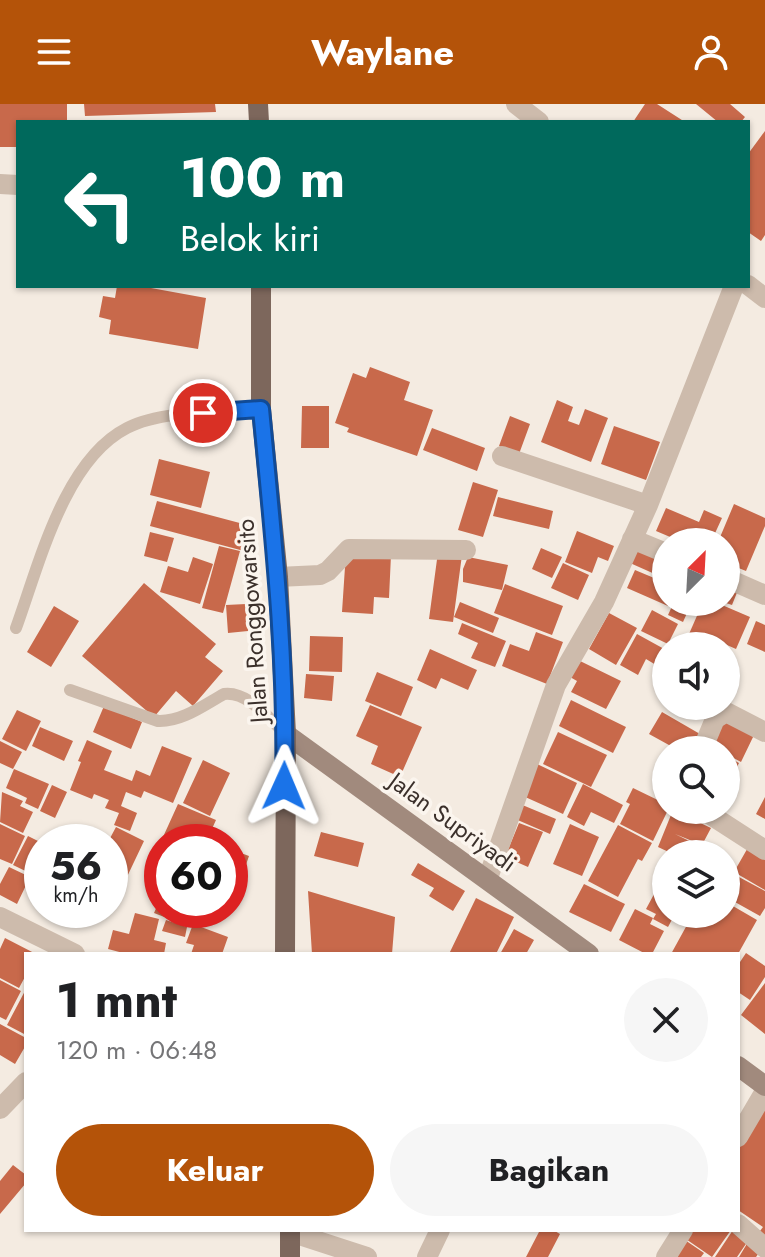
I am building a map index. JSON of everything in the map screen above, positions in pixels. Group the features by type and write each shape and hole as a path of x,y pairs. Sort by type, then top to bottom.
{"main road":[{"name":"Jalan Ronggowarsito","path":"261,288 261,409 278,577 286,734 283,837 285,952"},
{"path":"290,1232 290,1257"}],"street":[{"path":"516,104 536,120"},
{"path":"488,878 556,685 604,602 648,505 733,288"},
{"path":"502,456 648,505"},
{"path":"632,539 652,547"},
{"path":"278,577 320,575 328,571 344,552 357,548 466,550"},
{"path":"740,584 765,595"},
{"path":"708,736 715,719 726,712 765,732"},
{"name":"Jalan Supriyadi","path":"286,734 488,878 584,952"},
{"path":"725,824 765,850"},
{"path":"0,917 71,952"},
{"path":"740,1068 765,1088 740,1133"},
{"path":"0,1109 24,1084"},
{"path":"740,1226 765,1248"},
{"path":"293,1232 367,1257"},
{"path":"427,1257 439,1232"},
{"path":"666,1257 682,1232"}],"lane":[{"path":"16,628 60,511 79,474 100,448 128,427 174,415 261,409"},
{"path":"70,690 158,721 179,718 224,694 232,693 244,697 286,734"}],"building":[{"path":"0,104 67,104 67,120 16,120 16,147 0,147"},
{"path":"84,104 215,104 216,112 85,116"},
{"path":"645,104 657,104 682,120 634,120"},
{"path":"696,104 730,104 745,117 743,120 716,120"},
{"path":"765,131 765,235 761,241 750,233 750,151"},
{"path":"117,288 151,288 206,298 198,349 109,334 111,320 99,317 103,296 115,298"},
{"path":"370,367 410,382 404,400 433,410 417,456 347,432 349,428 335,423 353,373 366,378"},
{"path":"557,400 573,407 568,421 579,425 585,409 608,418 591,462 541,442"},
{"path":"302,406 329,406 329,448 301,448"},
{"path":"510,416 530,424 519,454 499,446"},
{"path":"614,426 660,442 646,480 601,464"},
{"path":"432,428 485,448 477,471 423,450"},
{"path":"159,459 210,472 201,508 150,495"},
{"path":"473,482 498,490 483,537 458,530"},
{"path":"498,497 553,511 549,529 493,516"},
{"path":"157,501 251,526 244,551 150,526"},
{"path":"734,504 765,518 765,526 746,571 740,569 740,528 724,528"},
{"path":"666,508 699,522 704,510 722,518 717,528 657,528"},
{"path":"577,531 614,546 608,561 598,557 592,573 565,562"},
{"path":"150,532 174,538 167,562 144,556"},
{"path":"219,546 240,551 223,613 202,608"},
{"path":"541,548 562,557 552,578 532,569"},
{"path":"636,548 652,551 652,573 630,563"},
{"path":"346,552 391,555 389,598 374,597 373,614 342,612"},
{"path":"438,552 462,555 453,622 429,619"},
{"path":"193,557 213,564 200,604 160,592 168,566 188,572"},
{"path":"468,557 508,565 502,590 463,582 463,569"},
{"path":"563,563 589,575 578,600 551,588"},
{"path":"635,570 652,577 652,599 627,588"},
{"path":"144,583 216,644 205,657 223,671 193,706 176,691 154,717 82,656"},
{"path":"505,584 563,606 552,635 494,613"},
{"path":"460,602 499,618 493,633 454,617"},
{"path":"246,604 248,631 228,633 226,605"},
{"path":"54,606 79,621 51,667 27,652"},
{"path":"652,610 652,616 663,616 678,624 674,632 652,632 652,636 641,631"},
{"path":"609,613 637,628 616,665 589,649"},
{"path":"740,613 750,617 740,640 740,632 690,632 697,616 740,616"},
{"path":"670,616 686,616 683,622"},
{"path":"756,621 765,625 765,652 747,644"},
{"path":"462,623 506,641 495,667 471,658 478,643 458,634"},
{"path":"536,632 563,642 547,684 502,666 510,644 529,651"},
{"path":"637,634 652,642 652,663 646,659 638,675 620,665"},
{"path":"310,636 343,637 342,672 309,671"},
{"path":"430,649 477,670 468,690 441,678 436,689 417,680"},
{"path":"578,660 621,681 606,709 571,692 577,681 570,677"},
{"path":"377,672 413,687 401,716 365,701"},
{"path":"306,674 334,676 332,701 304,698"},
{"path":"571,700 626,727 613,753 559,726"},
{"path":"370,705 422,727 400,777 371,764 378,746 356,736"},
{"path":"104,706 142,722 131,749 93,732"},
{"path":"17,710 41,721 26,751 2,739"},
{"path":"657,720 676,720 700,734 653,736 649,734"},
{"path":"721,720 754,735 741,762 740,736 713,736"},
{"path":"40,727 73,741 64,761 32,746"},
{"path":"558,732 607,755 591,787 543,764"},
{"path":"87,740 112,751 104,770 132,781 136,770 150,776 162,746 192,758 173,803 144,791 141,798 126,792 121,806 137,813 130,831 128,824 114,824 119,813 105,808 109,800 94,794 92,799 70,790 81,762 78,761"},
{"path":"0,741 22,752 13,769 0,763"},
{"path":"203,760 230,773 210,816 183,803"},
{"path":"537,764 577,783 563,814 523,796"},
{"path":"14,769 49,784 38,809 25,803 27,798 6,788"},
{"path":"583,784 623,805 614,823 591,812 584,826 567,817"},
{"path":"52,785 67,792 55,818 40,811"},
{"path":"633,788 652,797 652,824 661,824 653,840 620,824 630,804 626,802"},
{"path":"2,792 23,801 20,806 33,812 27,824 24,824 23,833 0,822"},
{"path":"765,797 765,819 756,814"},
{"path":"178,804 216,820 214,824 169,824"},
{"path":"520,804 556,819 550,834 513,818"},
{"path":"519,823 543,832 528,867 505,857"},
{"path":"0,824 24,838 12,864 0,859"},
{"path":"570,824 599,837 582,876 553,864"},
{"path":"667,824 703,824 711,828 705,840 690,840 675,834 687,840 661,840"},
{"path":"618,825 652,843 642,861 638,859 618,897 588,881"},
{"path":"321,832 364,843 358,867 314,856"},
{"path":"128,833 144,841 128,875"},
{"path":"24,844 24,870 13,865"},
{"path":"750,844 765,852 765,890 740,875 740,862"},
{"path":"418,863 465,891 453,911 429,896 434,888 411,875"},
{"path":"9,867 24,874 24,889 17,904 0,895 0,884"},
{"path":"740,878 765,891 765,908 760,916 740,905"},
{"path":"584,884 625,904 611,932 569,912"},
{"path":"308,891 395,917 392,952 312,952"},
{"path":"476,898 514,917 497,952 450,952"},
{"path":"652,898 652,912 646,909"},
{"path":"635,909 652,918 652,928 664,931 653,952 642,952 619,940"},
{"path":"740,910 757,920 739,952 672,952 685,928 740,928"},
{"path":"135,913 144,915 144,928 157,928 154,940 166,943 164,952 108,949 113,930 129,934"},
{"path":"163,928 187,928 185,937 162,931"},
{"path":"192,928 204,928 228,937 223,952 192,952 194,945 186,943"},
{"path":"514,929 534,940 527,952 501,952"},
{"path":"5,938 32,952 24,952 24,979 19,988 0,978 0,949"},
{"path":"746,953 765,966 765,977 750,1000 740,993 740,962"},
{"path":"0,980 21,991 6,1020 0,1017"},
{"path":"765,983 765,1034 741,1015"},
{"path":"24,993 24,1034 7,1025"},
{"path":"0,1024 24,1037 24,1048 15,1064 0,1055"},
{"path":"765,1108 765,1241 757,1235 763,1227 740,1211 740,1140"},
{"path":"13,1165 24,1173 24,1185 0,1214 0,1181"},
{"path":"539,1232 560,1234 548,1257 526,1257"},
{"path":"682,1232 730,1232 712,1257 680,1235"},
{"path":"732,1232 750,1238 737,1257 715,1257"},
{"path":"682,1238 704,1253 701,1257 669,1257"},
{"path":"748,1242 761,1250 756,1257 739,1257"}],"route":[{"path":"203,413 261,409 278,577 286,734 284,786"}]}
